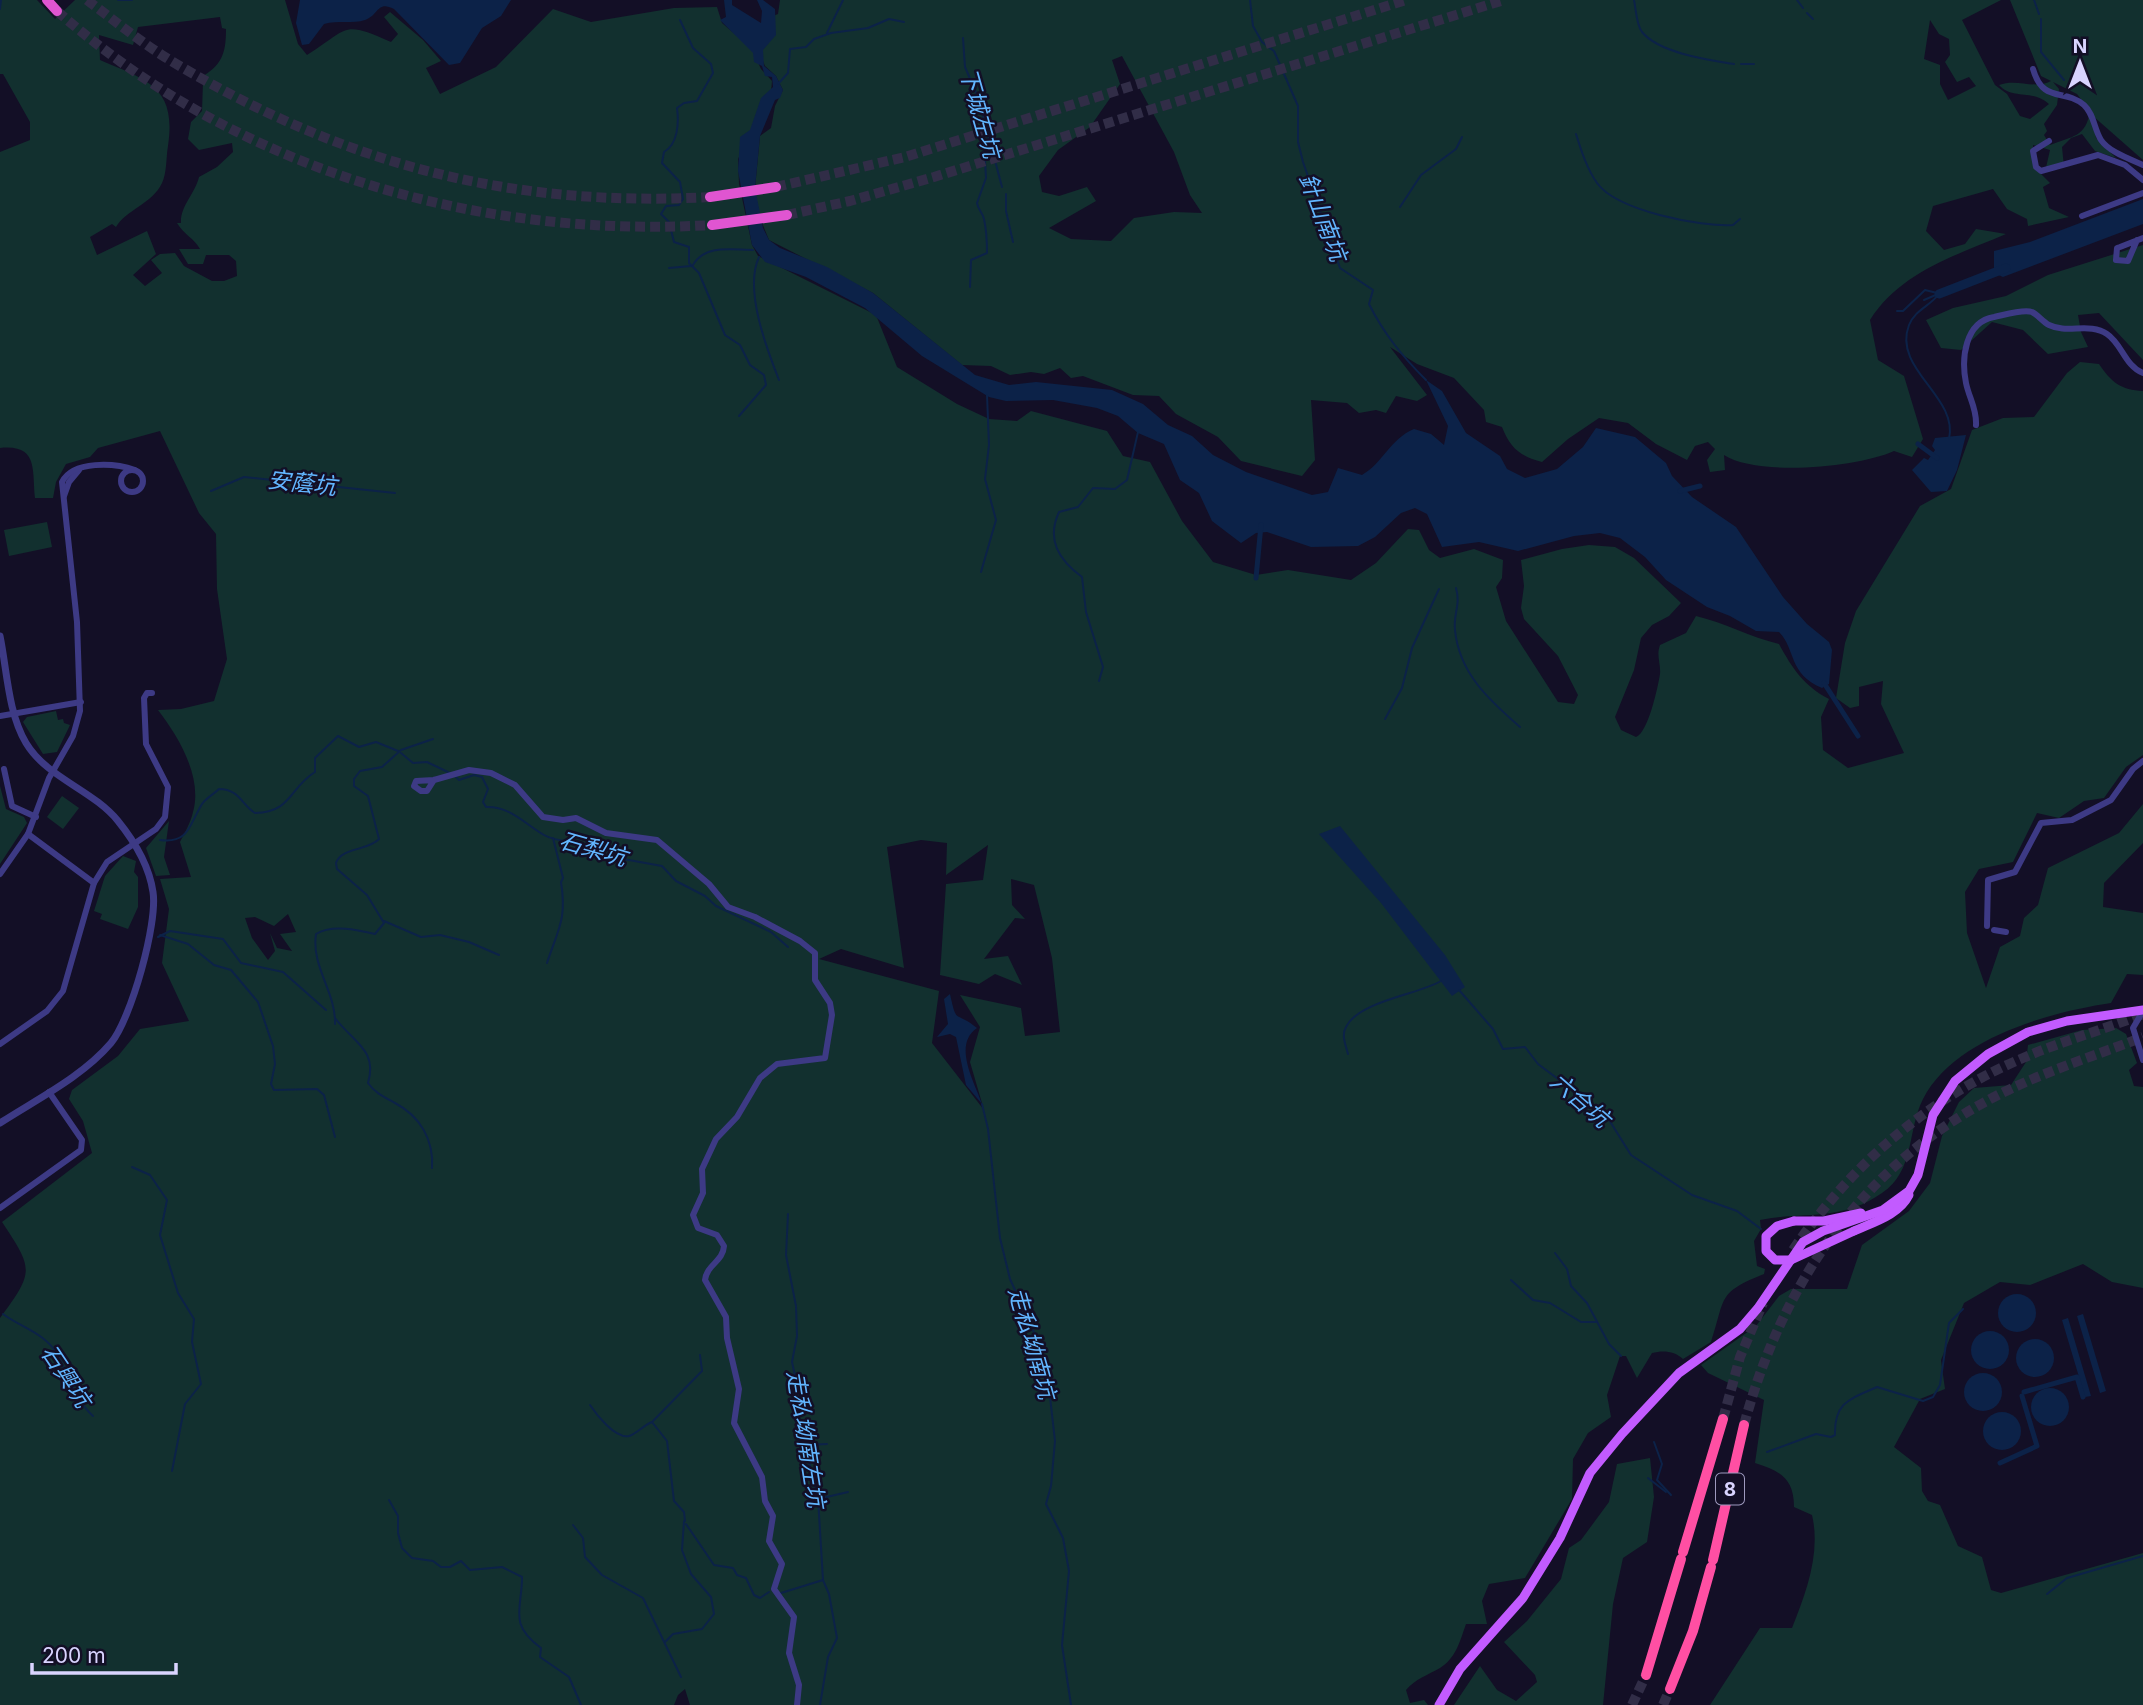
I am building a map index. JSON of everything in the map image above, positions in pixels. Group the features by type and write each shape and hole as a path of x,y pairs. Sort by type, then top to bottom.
{"highway":[{"path":"47,0 57,11"},
{"path":"710,197 776,187"},
{"path":"712,225 787,215"},
{"name":"8","path":"1646,1675 1723,1419"},
{"name":"8","path":"1670,1689 1693,1631 1712,1563 1744,1425"}],"main road":[{"path":"1883,1210 1824,1221 1794,1221 1777,1226 1766,1237 1766,1251 1775,1260 1791,1260 1905,1204 1914,1184 1930,1123 1942,1097 1980,1059 2010,1041 2046,1027 2143,1010"},
{"path":"1439,1705 1460,1669 1523,1598 1560,1538 1590,1473 1622,1434 1679,1373 1740,1329 1758,1308 1801,1244 1823,1231 1883,1210 1905,1195 1914,1184"}],"street":[{"path":"2033,69 2046,91 2084,106 2105,145 2143,165"},
{"path":"2049,141 2033,151 2036,167 2043,172 2098,155 2125,164 2143,180"},
{"path":"2082,216 2143,193"},
{"path":"1976,425 1977,415 1966,383 1964,358 1970,335 1977,324 1991,317 2030,311 2058,328 2101,331 2111,337 2130,363 2143,373"},
{"path":"0,874 28,834 54,770 73,736 81,702 64,478 70,471 109,465 135,470 143,481 138,490 128,491 117,470 109,465"},
{"path":"121,480 127,471 135,470"},
{"path":"0,636 4,672 14,713 30,749 108,809 134,842 153,890 153,910 141,969 123,1024 105,1050 49,1092 0,1123"},
{"path":"0,1044 47,1011 63,991 94,883 107,862 159,826 168,802 165,778 150,755 144,738 144,698 145,694 152,692"},
{"path":"0,716 81,702"},
{"path":"1987,926 1988,880 2015,872 2041,823 2072,820 2111,800 2133,769 2143,761"},
{"path":"4,769 12,806 36,817"},
{"path":"434,780 469,770 491,773 515,785 543,817 563,820 576,818 606,833 657,839 709,884 728,907 753,916 800,941 815,953 815,980 830,1003 832,1015 825,1058 777,1064 760,1078 737,1117 716,1139 702,1170 703,1193 693,1215 698,1228 717,1235 724,1246 722,1256 707,1272 705,1283 726,1317 727,1338 739,1389 733,1413 734,1426 762,1477 765,1501 773,1514 768,1539 782,1564 774,1589 794,1617 789,1653 799,1685 797,1705"},
{"path":"28,834 94,883"},
{"path":"1994,930 2006,932"},
{"path":"2143,1010 2133,1026 2143,1060"},
{"path":"0,1208 82,1150 80,1136 49,1092"}],"green space":[{"path":"0,0 37,0 55,19 75,0 285,0 298,44 307,55 346,30 363,31 391,42 398,34 384,17 390,12 423,40 441,61 426,68 440,94 496,67 553,9 591,22 674,8 717,7 722,23 752,49 761,69 772,81 771,92 738,159 739,184 752,245 758,256 876,315 897,367 957,404 989,419 1017,421 1031,411 1107,431 1123,456 1150,462 1182,521 1213,562 1256,575 1288,570 1351,580 1376,563 1408,529 1419,530 1429,550 1440,558 1474,549 1503,560 1502,578 1496,587 1506,621 1558,702 1574,704 1578,695 1558,656 1524,619 1521,608 1524,586 1521,560 1589,545 1615,547 1634,558 1681,603 1669,616 1652,625 1641,638 1634,670 1615,717 1621,730 1636,737 1645,727 1660,674 1660,645 1686,633 1696,616 1779,644 1800,676 1829,699 1821,717 1823,750 1848,768 1904,753 1881,704 1883,681 1859,687 1859,706 1850,708 1836,698 1845,643 1856,611 1920,506 1951,489 1972,430 2003,418 2034,417 2067,373 2080,362 2099,364 2117,384 2143,391 2143,755 2126,767 2104,798 2084,801 2059,818 2037,813 2013,862 1979,869 1965,892 1967,933 1986,988 2000,947 2020,936 2024,918 2038,905 2048,868 2119,833 2143,804 2143,843 2104,883 2103,907 2143,913 2143,975 2127,974 2111,1003 2033,1021 1980,1044 1957,1060 1937,1078 1923,1099 1900,1174 1882,1193 1867,1202 1837,1212 1760,1220 1761,1229 1754,1241 1757,1266 1765,1269 1764,1274 1730,1292 1722,1306 1711,1342 1683,1359 1669,1352 1652,1353 1637,1378 1626,1356 1620,1356 1607,1395 1611,1417 1588,1433 1573,1459 1572,1499 1525,1578 1489,1584 1482,1601 1487,1624 1466,1624 1457,1649 1450,1659 1406,1690 1410,1703 1424,1700 1428,1705 690,1705 685,1689 678,1695 674,1705 0,1705 0,1318 19,1290 26,1270 20,1250 2,1222 92,1153 83,1121 69,1099 72,1090 118,1056 140,1029 189,1021 162,963 169,909 160,879 191,877 180,842 192,816 195,785 187,758 158,710 181,709 214,701 227,659 217,589 216,534 199,513 160,431 98,448 90,457 66,464 56,482 53,498 35,498 31,461 22,450 0,448 0,152 30,140 30,122 3,74 0,74","holes":["220,17 222,28 226,29 224,52 218,63 200,78 203,82 202,111 191,122 188,139 199,150 232,143 233,152 217,167 199,177 183,211 181,223 177,223 200,249 179,249 188,264 203,264 206,255 229,255 236,261 237,276 224,281 212,281 184,266 175,253 160,254 151,260 162,273 145,286 133,275 156,254 147,231 97,255 90,237 112,224 116,227 158,190 166,170 170,126 168,110 155,88 131,73 100,60 99,35 133,45 138,27","921,840 947,843 946,875 988,845 983,880 946,884 940,975 979,984 995,974 1022,985 1008,956 984,959 1015,918 1025,919 1012,905 1011,879 1034,885 1052,958 1060,1032 1025,1036 1021,1008 960,995 980,1027 970,1062 984,1110 932,1043 939,991 819,959 841,949 904,968 887,847","288,914 296,932 280,934 292,951 277,948 270,933 275,951 268,960 252,938 245,918 255,917 274,926"]},
{"path":"780,0 2001,0 1962,20 1995,85 2007,94 2020,116 2030,119 2049,104 2043,99 2004,90 1999,85 2051,81 2041,76 2010,0 2143,0 2143,160 2093,116 2096,138 2116,158 2095,151 2082,134 2071,138 2062,147 2064,167 2045,172 2050,150 2033,145 2033,166 2050,183 2043,187 2049,208 2069,217 2028,226 2027,219 2007,209 1993,189 1933,206 1926,231 1944,250 1965,244 1976,229 2006,234 1949,258 1913,277 1882,303 1870,320 1878,360 1904,376 1923,439 1912,457 1894,451 1878,457 1834,465 1784,468 1740,462 1724,455 1725,470 1710,472 1707,460 1715,449 1708,442 1695,446 1687,460 1656,444 1628,423 1599,418 1568,439 1542,462 1517,450 1502,427 1486,422 1484,410 1454,378 1417,364 1390,347 1427,395 1417,401 1396,396 1386,413 1376,410 1359,413 1347,403 1311,400 1315,460 1302,476 1241,461 1218,437 1176,414 1159,396 1133,395 1083,376 1071,378 1060,368 1044,374 1031,372 1010,375 991,366 962,365 873,293 769,240 758,213 755,188 760,136 771,128 775,106 783,90 776,76 765,66 746,19 775,30 773,16 778,14","holes":["1930,20 1939,34 1949,39 1950,55 1945,62 1957,82 1969,77 1976,86 1948,100 1940,84 1940,65 1924,59","1122,56 1174,152 1190,195 1202,213 1174,212 1134,218 1111,241 1071,239 1049,228 1096,201 1087,187 1059,196 1042,192 1039,176 1058,150 1090,127 1120,84 1112,60","2053,82 2077,94 2090,111 2082,131 2050,145 2044,135 2047,131 2044,124 2057,105 2059,89"]},
{"path":"2143,245 2143,360 2099,313 2078,315 2081,332 2088,347 2048,354 2023,330 1992,322 1961,350 1941,348 1926,320 1953,308 2006,296 2048,275"},
{"path":"47,522 52,547 9,556 4,530"},
{"path":"56,711 58,720 63,719 64,723 70,725 57,752 43,754 23,722 27,717"},
{"path":"0,786 6,809 24,817 27,823 0,864"},
{"path":"62,796 79,808 63,829 47,817"},
{"path":"169,821 164,857 170,875 156,876 146,848"},
{"path":"123,856 136,861 134,872 138,877 138,907 128,929 100,919 102,914 94,911 105,876"},
{"path":"2116,1028 2126,1034 2137,1063 2129,1070 2134,1086 2143,1087 2143,1288 2112,1282 2083,1264 2030,1285 2000,1282 1964,1303 1941,1360 1945,1389 1920,1399 1894,1447 1921,1468 1922,1491 1928,1501 1940,1505 1958,1546 1982,1557 1991,1590 2001,1593 2143,1553 2143,1705 1710,1705 1760,1628 1792,1628 1811,1573 1815,1544 1812,1515 1794,1507 1789,1483 1779,1473 1755,1463 1764,1400 1708,1373 1701,1365 1756,1326 1779,1296 1791,1289 1847,1289 1862,1245 1909,1211 1930,1183 1942,1136 1959,1102 1974,1088 2011,1085 2026,1062 2028,1045 2082,1030"},
{"path":"1650,1458 1654,1497 1647,1542 1623,1558 1613,1604 1603,1705 1454,1705 1480,1666 1497,1690 1516,1701 1537,1682 1535,1675 1504,1642 1527,1621 1561,1579 1569,1548 1581,1540 1609,1502 1617,1464"}],"water":[{"path":"300,0 511,0 501,16 482,28 460,63 449,65 394,9 384,6 365,20 324,24 309,44 302,45 296,23"},
{"path":"724,0 732,0 732,5 761,23 762,11 757,0 763,0 775,9 776,35 763,50 764,66 776,76 783,90 780,98 775,100 760,136 755,188 763,228 769,240 780,248 827,267 873,293 975,375 1009,385 1036,382 1112,390 1143,404 1168,425 1192,436 1213,455 1246,472 1312,495 1328,492 1338,468 1362,475 1399,439 1414,429 1431,434 1444,445 1448,426 1426,380 1442,391 1466,433 1500,456 1507,469 1525,478 1557,469 1583,447 1596,428 1635,437 1666,463 1672,476 1692,497 1736,527 1783,597 1807,624 1829,642 1832,650 1829,684 1822,688 1803,676 1779,632 1756,631 1707,607 1666,580 1645,557 1620,538 1600,533 1574,536 1518,551 1479,542 1442,547 1427,514 1415,508 1401,513 1375,537 1358,546 1311,547 1267,532 1256,533 1241,543 1212,521 1199,493 1180,480 1164,444 1138,433 1118,416 1097,408 1053,400 1006,401 989,397 922,356 865,308 806,277 765,262 752,245 738,171 740,137 750,130 761,98 773,87 772,77 765,76 762,66 754,62 753,53 720,20 726,17"},
{"path":"2143,199 2143,224 2003,277 1994,273 1994,251 2030,242"},
{"path":"1966,435 1957,470 1947,491 1931,492 1912,470 1924,458 1928,460 1935,450 1932,446 1935,438"},
{"path":"1340,826 1445,955 1465,987 1452,996 1381,903 1319,834"},
{"path":"950,994 956,1014 977,1028 966,1044 966,1054 982,1104 966,1085 956,1037 950,1034 937,1037 948,1024 944,999"},
{"path":"2017,1294 2030,1300 2036,1313 2030,1326 2017,1332 2004,1326 1998,1313 2004,1300"},
{"path":"2083,1314 2106,1391 2100,1393 2077,1316"},
{"path":"2068,1318 2091,1396 2085,1397 2062,1320"},
{"path":"1990,1331 2003,1337 2009,1350 2003,1363 1990,1369 1977,1363 1971,1350 1977,1337"},
{"path":"2035,1339 2048,1345 2054,1358 2048,1371 2035,1377 2022,1371 2016,1358 2022,1345"},
{"path":"1983,1373 1996,1379 2002,1392 1996,1405 1983,1411 1970,1405 1964,1392 1970,1379"},
{"path":"2050,1388 2063,1394 2069,1407 2063,1420 2050,1426 2037,1420 2031,1407 2037,1394"},
{"path":"2002,1412 2015,1418 2021,1431 2015,1444 2002,1450 1989,1444 1983,1431 1989,1418"}],"waterway":[{"path":"0,9 1,0"},
{"path":"118,0 132,0"},
{"path":"827,33 843,0"},
{"name":"針山南坑","path":"1250,0 1253,26 1262,42 1274,51 1298,106 1298,142 1303,162 1340,268 1373,290 1369,304 1375,315 1394,344 1426,380"},
{"path":"1634,0 1640,29 1650,39 1685,54 1734,64"},
{"path":"1797,0 1803,8"},
{"path":"2034,0 2039,14"},
{"path":"1807,13 1813,19"},
{"path":"778,84 788,73 790,49 806,47 814,39 831,33 868,28 889,19 904,22"},
{"path":"2041,19 2041,52 2064,80"},
{"path":"680,20 693,48 711,64 713,73 697,101 684,103 677,108 676,133 672,144 664,152 662,163 680,182 683,199 679,205 666,206 661,214 669,222 674,242 689,247 689,263 699,273 725,335 740,345 750,365 764,375 766,385 739,416"},
{"name":"下城左坑","path":"963,38 965,67 978,97 1002,187"},
{"path":"1741,64 1754,64"},
{"path":"1576,134 1587,166 1597,183 1622,202 1660,215 1701,223 1733,225 1740,219"},
{"path":"1400,207 1421,175 1456,149 1462,137"},
{"path":"970,287 971,260 987,253 984,219 977,203 986,178 984,143 988,139"},
{"path":"1006,194 1006,211 1013,242"},
{"path":"693,265 698,258 712,251 753,250"},
{"path":"759,257 755,270 755,301 763,335 779,380"},
{"path":"669,268 691,266"},
{"path":"1939,294 2006,268"},
{"path":"1897,311 1903,311 1925,290 1937,293"},
{"path":"1924,300 1938,294"},
{"path":"1939,294 1912,320 1906,341 1909,355 1945,410 1949,439"},
{"path":"981,572 996,520 985,479 989,445 987,395"},
{"path":"1099,681 1103,667 1086,612 1082,577 1067,564 1057,549 1054,540 1055,522 1059,512 1078,507 1093,488 1115,489 1127,480 1138,432"},
{"path":"1918,444 1937,458"},
{"name":"安蔭坑","path":"211,491 244,477 395,493"},
{"path":"1680,491 1700,486"},
{"path":"1256,578 1261,525"},
{"path":"1456,588 1458,599 1455,630 1462,660 1487,696 1520,727"},
{"path":"1385,719 1402,688 1412,648 1439,589"},
{"path":"1824,683 1858,736"},
{"path":"160,840 183,836 204,802 219,789 236,794 255,813 267,812 283,804 306,778 315,772 315,758 338,736 359,747 376,742 398,751"},
{"path":"335,1024 332,1001 317,957 316,934 330,929 375,934 384,923 367,895 337,869 336,863 344,854 368,846 379,839 368,796 354,786 354,779 360,771 382,767 401,750 433,739"},
{"path":"401,753 413,763 427,762 450,773"},
{"name":"石梨坑","path":"456,777 459,780 474,775 482,777 488,789 483,802 486,807 503,809 544,835 588,845 601,855 662,866 676,881 705,896 716,906 771,932 788,947"},
{"path":"547,963 563,906 563,878 553,838"},
{"path":"384,921 421,937 440,935 469,942 499,955"},
{"path":"158,937 170,931 223,939 241,963 283,972 326,1010"},
{"path":"160,935 188,944 214,965 231,970 258,1002 273,1046 275,1064 271,1084 274,1090 317,1089 324,1095 335,1137"},
{"path":"1348,1054 1344,1033 1353,1018 1375,1005 1441,981"},
{"name":"六合坑","path":"1459,990 1493,1029 1503,1049 1525,1047 1538,1064 1606,1115 1631,1155 1692,1195 1737,1211 1761,1229"},
{"path":"335,1018 367,1054 370,1062 368,1083 380,1094 404,1108 424,1130 431,1148 432,1168"},
{"name":"走私坳南坑","path":"982,1104 988,1129 1000,1238 1010,1279 1037,1339 1037,1356 1049,1388 1055,1441 1051,1486 1046,1504 1063,1538 1069,1571 1062,1645 1071,1705"},
{"path":"132,1167 150,1175 167,1200 160,1235 178,1293 194,1319 192,1342 201,1384 185,1404 172,1471"},
{"name":"走私坳南左坑","path":"788,1214 786,1255 796,1306 797,1336 792,1362 797,1385 796,1410 818,1498 823,1580"},
{"path":"1555,1253 1567,1269 1571,1286 1587,1303 1609,1344 1621,1356"},
{"path":"1511,1280 1533,1300 1550,1303 1581,1322 1597,1322"},
{"path":"1767,1452 1816,1434 1831,1437 1835,1435 1835,1424 1841,1408 1852,1399 1877,1387 1923,1401 1933,1397 1940,1385 1949,1323 1963,1309"},
{"name":"石興坑","path":"3,1314 52,1347 77,1395 93,1416"},
{"path":"653,1421 702,1371 700,1355"},
{"path":"2024,1392 2077,1377 2083,1397"},
{"path":"2000,1463 2037,1446 2022,1396"},
{"path":"590,1405 606,1425 624,1436 632,1435 652,1422 667,1441 674,1501 684,1512 685,1521"},
{"path":"1654,1442 1662,1464 1657,1480 1671,1495"},
{"path":"805,1445 827,1444"},
{"path":"1648,1478 1666,1492"},
{"path":"818,1499 848,1492"},
{"path":"389,1500 398,1516 398,1533 402,1548 412,1558 433,1561 441,1567 450,1567 461,1561 470,1570 502,1567 522,1577 520,1624 541,1648 540,1657 569,1677 581,1705"},
{"path":"665,1642 673,1634 702,1629 714,1614 711,1597 691,1574 682,1550 684,1521"},
{"path":"686,1524 714,1565 733,1568 737,1575 746,1578 754,1595 760,1598 769,1592"},
{"path":"573,1525 583,1538 585,1557 602,1575 643,1598 681,1677"},
{"path":"2047,1594 2067,1578 2143,1556"},
{"path":"781,1593 823,1580 829,1594 837,1638 828,1657 820,1705"}],"tunnel":[{"path":"87,0 162,55 237,98 301,128 365,152 431,172 497,186 566,195 637,199 710,197"},
{"path":"776,187 905,157 1406,0"},
{"path":"787,215 850,201 934,177 1504,0"},
{"path":"57,11 127,66 202,113 281,152 363,183 448,205 535,220 623,226 712,225"},
{"path":"1793,1250 1840,1190 1866,1162 1894,1137 1955,1093 2023,1058 2143,1014"},
{"path":"1744,1425 1761,1372 1782,1321 1807,1274 1837,1230 1871,1189 1911,1152 1955,1120 2004,1092 2143,1037"},
{"path":"1723,1419 1740,1357 1763,1303"},
{"path":"1632,1705 1646,1675"},
{"path":"1663,1705 1670,1689"}]}
